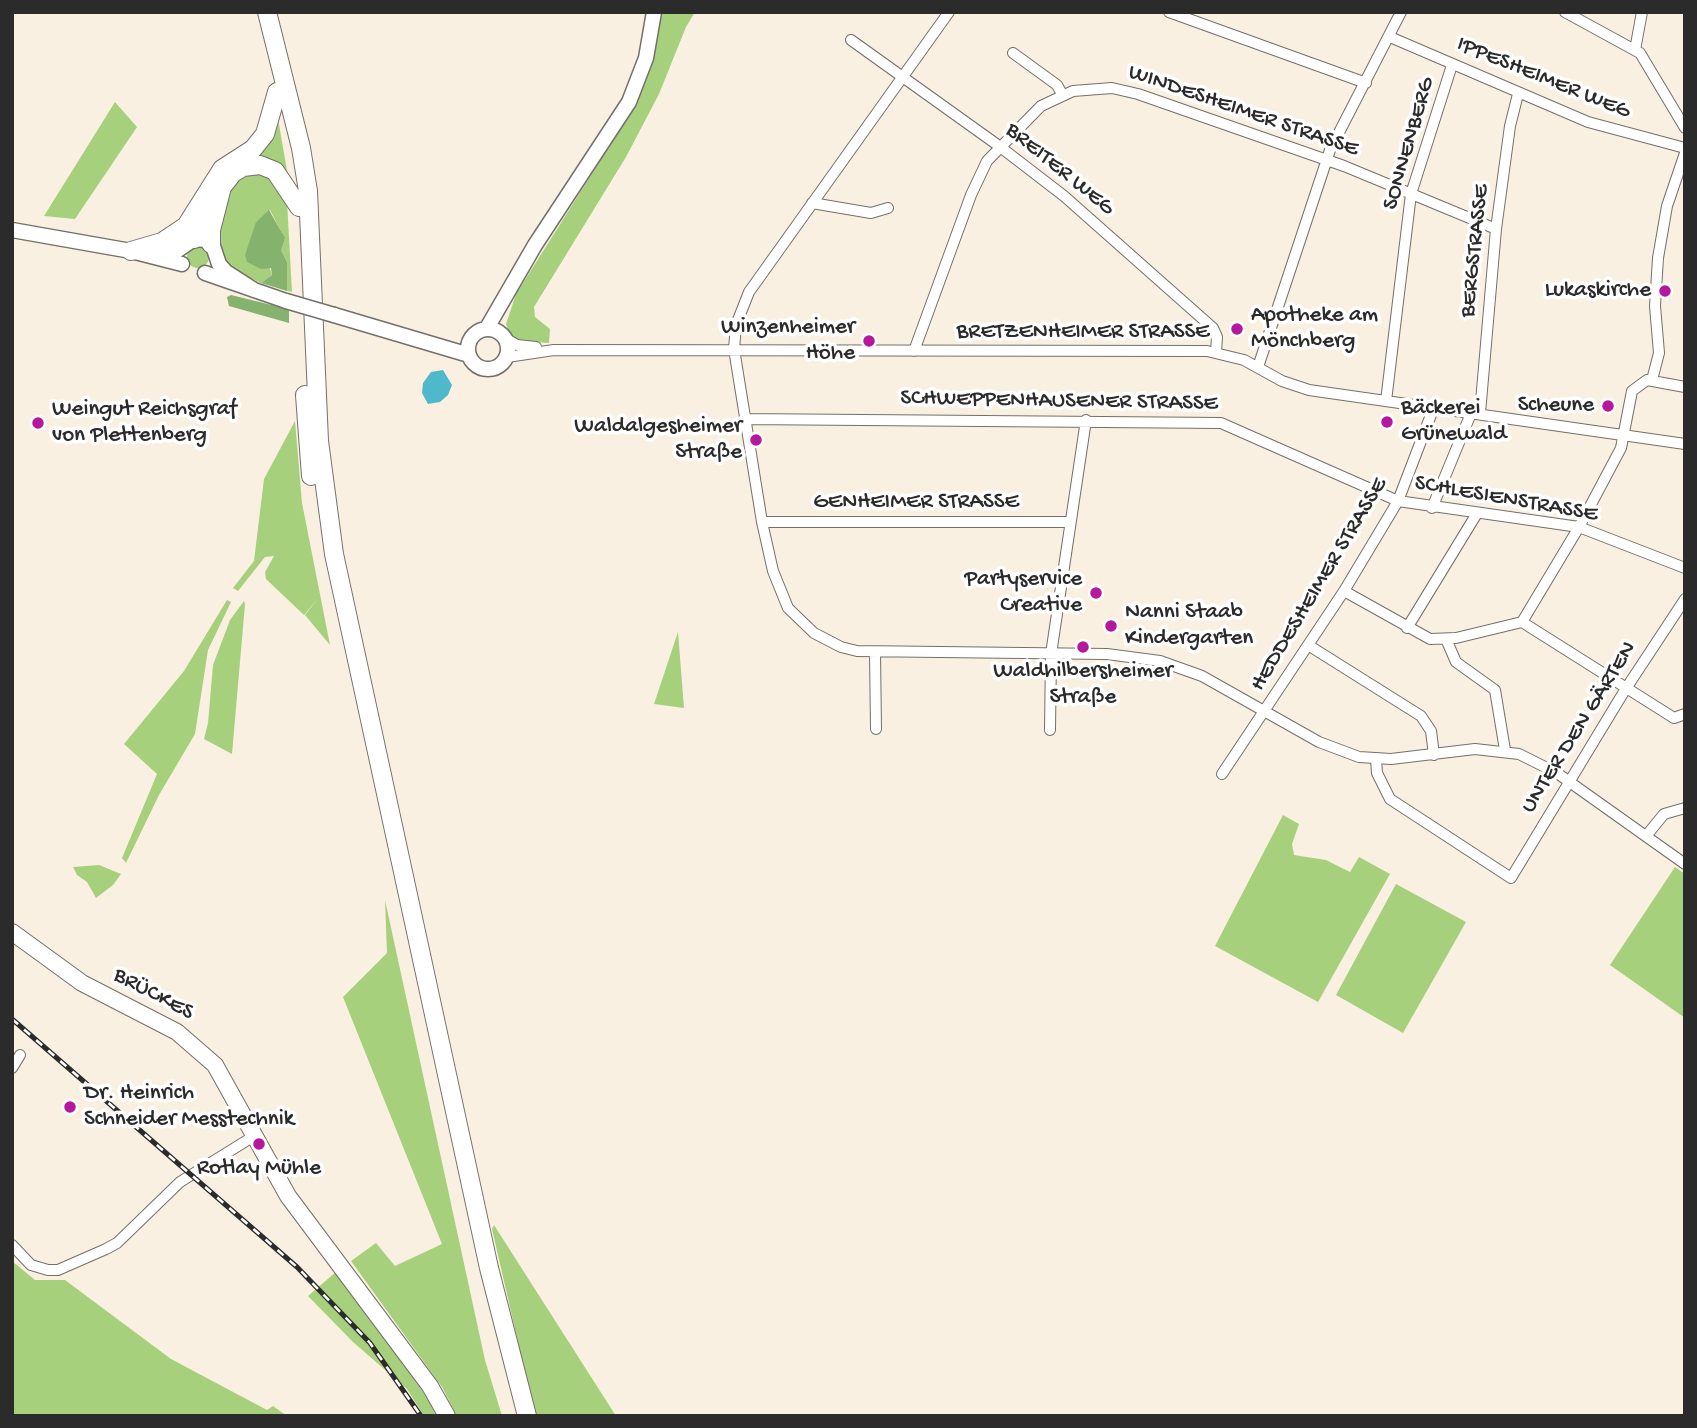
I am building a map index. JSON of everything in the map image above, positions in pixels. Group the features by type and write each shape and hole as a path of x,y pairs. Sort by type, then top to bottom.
{"highway":[{"path":"256,12 276,92 299,207 307,443 323,556 480,1282 515,1416"},
{"path":"267,12 301,148 308,191 319,441 334,554 488,1268 527,1416"},
{"path":"131,251 154,245 179,232 193,218 226,165 253,149 265,134 276,92"},
{"path":"201,247 211,230 222,187 233,173 243,167 260,165 275,171 299,207"},
{"path":"201,247 202,228 213,183"}],"main road":[{"name":"BRÜCKES","path":"12,932 82,983 189,1040 215,1065 276,1176 430,1386 447,1416"}],"street":[{"path":"12,230 131,251 182,264 191,273 205,273 286,301 432,342 468,355 476,365 488,369 497,367 507,357 498,333 515,280 629,102 646,58 654,12"},
{"path":"949,12 749,292 736,325 734,349 762,522 772,571 788,608 827,641 849,649 874,652 1125,655 1160,661 1202,676 1332,748 1376,759 1475,749 1505,750 1530,758 1570,782 1685,864"},
{"path":"1169,12 1366,83"},
{"path":"1258,367 1326,160 1401,12"},
{"path":"1565,12 1635,50 1646,60 1685,128"},
{"path":"1635,50 1642,12"},
{"name":"IPPESHEIMER WEG","path":"1390,37 1518,94 1613,130 1685,150"},
{"name":"BREITER WEG","path":"851,40 1064,196 1213,328 1217,337 1216,352"},
{"path":"1013,53 1057,85 1062,94"},
{"name":"SONNENBERG","path":"1386,401 1411,194 1452,65"},
{"name":"WINDESHEIMER STRASSE","path":"914,351 971,195 987,161 1041,106 1062,94 1099,87 1126,91 1326,160 1496,229"},
{"name":"BERGSTRASSE","path":"1433,508 1476,412 1496,229 1510,126 1518,94"},
{"path":"1652,380 1659,353 1655,306 1660,244 1667,206 1685,150"},
{"path":"812,203 872,213 888,208"},
{"path":"131,251 172,252 201,247"},
{"path":"182,264 201,247"},
{"path":"201,247 213,267 205,273"},
{"path":"201,247 226,272 254,290"},
{"path":"468,355 470,340 477,332 498,333"},
{"name":"BRETZENHEIMER STRASSE","path":"498,333 517,345 554,350 1216,352 1309,390 1685,444"},
{"path":"432,342 455,344 470,340"},
{"name":"BRETZENHEIMER STRASSE","path":"507,357 554,350"},
{"path":"1522,622 1579,527 1625,435 1632,391 1644,380 1685,387"},
{"name":"HEDDESHEIMER STRASSE","path":"1222,774 1266,712 1398,501 1434,407"},
{"name":"SCHWEPPENHAUSENER STRASSE","path":"744,419 1209,421 1232,425 1398,501"},
{"path":"1050,730 1051,654 1086,420"},
{"name":"SCHLESIENSTRASSE","path":"1398,501 1476,515 1579,527 1685,568"},
{"path":"1407,628 1476,515"},
{"name":"GENHEIMER STRASSE","path":"762,522 1070,522"},
{"path":"1344,591 1425,638 1446,639 1522,622 1625,690 1674,718 1685,714"},
{"name":"UNTER DEN GÄRTEN","path":"1376,759 1377,773 1391,799 1511,878 1625,690 1685,599"},
{"path":"1446,639 1455,662 1495,690 1505,750"},
{"path":"1308,645 1422,716 1431,731 1434,755"},
{"path":"874,652 876,729"},
{"path":"1646,836 1664,814 1685,807"},
{"path":"12,1068 20,1055"},
{"path":"12,1245 31,1265 48,1270 58,1270 106,1249 117,1243 180,1182 254,1136"}],"green space":[{"path":"661,12 695,12 686,27 659,94 626,157 534,307 535,317 550,329 549,343 518,341 511,337 506,324 516,294 629,115 643,86 654,52"},
{"path":"115,102 137,127 75,219 44,216"},
{"path":"278,119 288,176 253,154"},
{"path":"268,173 287,201 292,292 287,291 287,262 281,250 282,233 270,210 256,222 272,275 261,283 225,266 216,231 228,189 240,174"},
{"path":"269,210 285,238 281,250 287,262 287,291 261,283 272,275 271,268 261,269 247,262 245,255 256,222"},
{"path":"198,246 206,249 209,257 206,265 198,268 190,265 187,257 190,249"},
{"path":"231,295 284,308 289,311 289,323 229,306 227,297"},
{"path":"295,421 302,503 330,645 305,615 318,598 304,615 266,579 265,572 274,556 265,557 238,591 233,588 254,561 264,479"},
{"path":"227,600 231,602 208,650 195,734 159,795 126,863 122,858 157,774 124,744 184,671"},
{"path":"244,601 232,754 204,739 213,665 230,620"},
{"path":"678,632 684,708 654,704"},
{"path":"1283,815 1299,824 1292,844 1294,855 1326,860 1350,872 1359,857 1390,874 1318,1002 1215,946"},
{"path":"99,865 121,874 113,885 96,898 87,882 77,875 73,867"},
{"path":"1675,867 1685,874 1685,1018 1610,965"},
{"path":"1396,884 1466,922 1403,1033 1336,995"},
{"path":"385,900 485,1360 502,1416 457,1416 442,1387 351,1261 376,1243 395,1266 442,1244 343,997 387,953"},
{"path":"494,1225 616,1416 535,1416 492,1229"},
{"path":"12,1261 35,1280 65,1280 171,1359 267,1410 273,1406 287,1416 12,1416"},
{"path":"337,1271 430,1402 436,1416 424,1416 407,1389 353,1342 308,1296"}],"water":[{"path":"443,370 452,385 448,395 440,402 428,404 422,393 423,383 431,372"}],"railway":[{"path":"12,1019 297,1267 370,1343 421,1416"}],"place":[{"name":"Lukaskirche","path":"1665,291"},
{"name":"Apotheke am Mönchberg","path":"1237,329"},
{"name":"Winzenheimer Höhe","path":"869,341"},
{"name":"Scheune","path":"1608,406"},
{"name":"Bäckerei Grünewald","path":"1387,422"},
{"name":"Weingut Reichsgraf von Plettenberg","path":"38,423"},
{"name":"Waldalgesheimer Straße","path":"756,440"},
{"name":"Partyservice Creative","path":"1096,593"},
{"name":"Nanni Staab Kindergarten","path":"1111,626"},
{"name":"Waldhilbersheimer Straße","path":"1083,647"},
{"name":"Dr. Heinrich Schneider Messtechnik","path":"70,1107"},
{"name":"Rotlay Mühle","path":"259,1144"}]}
